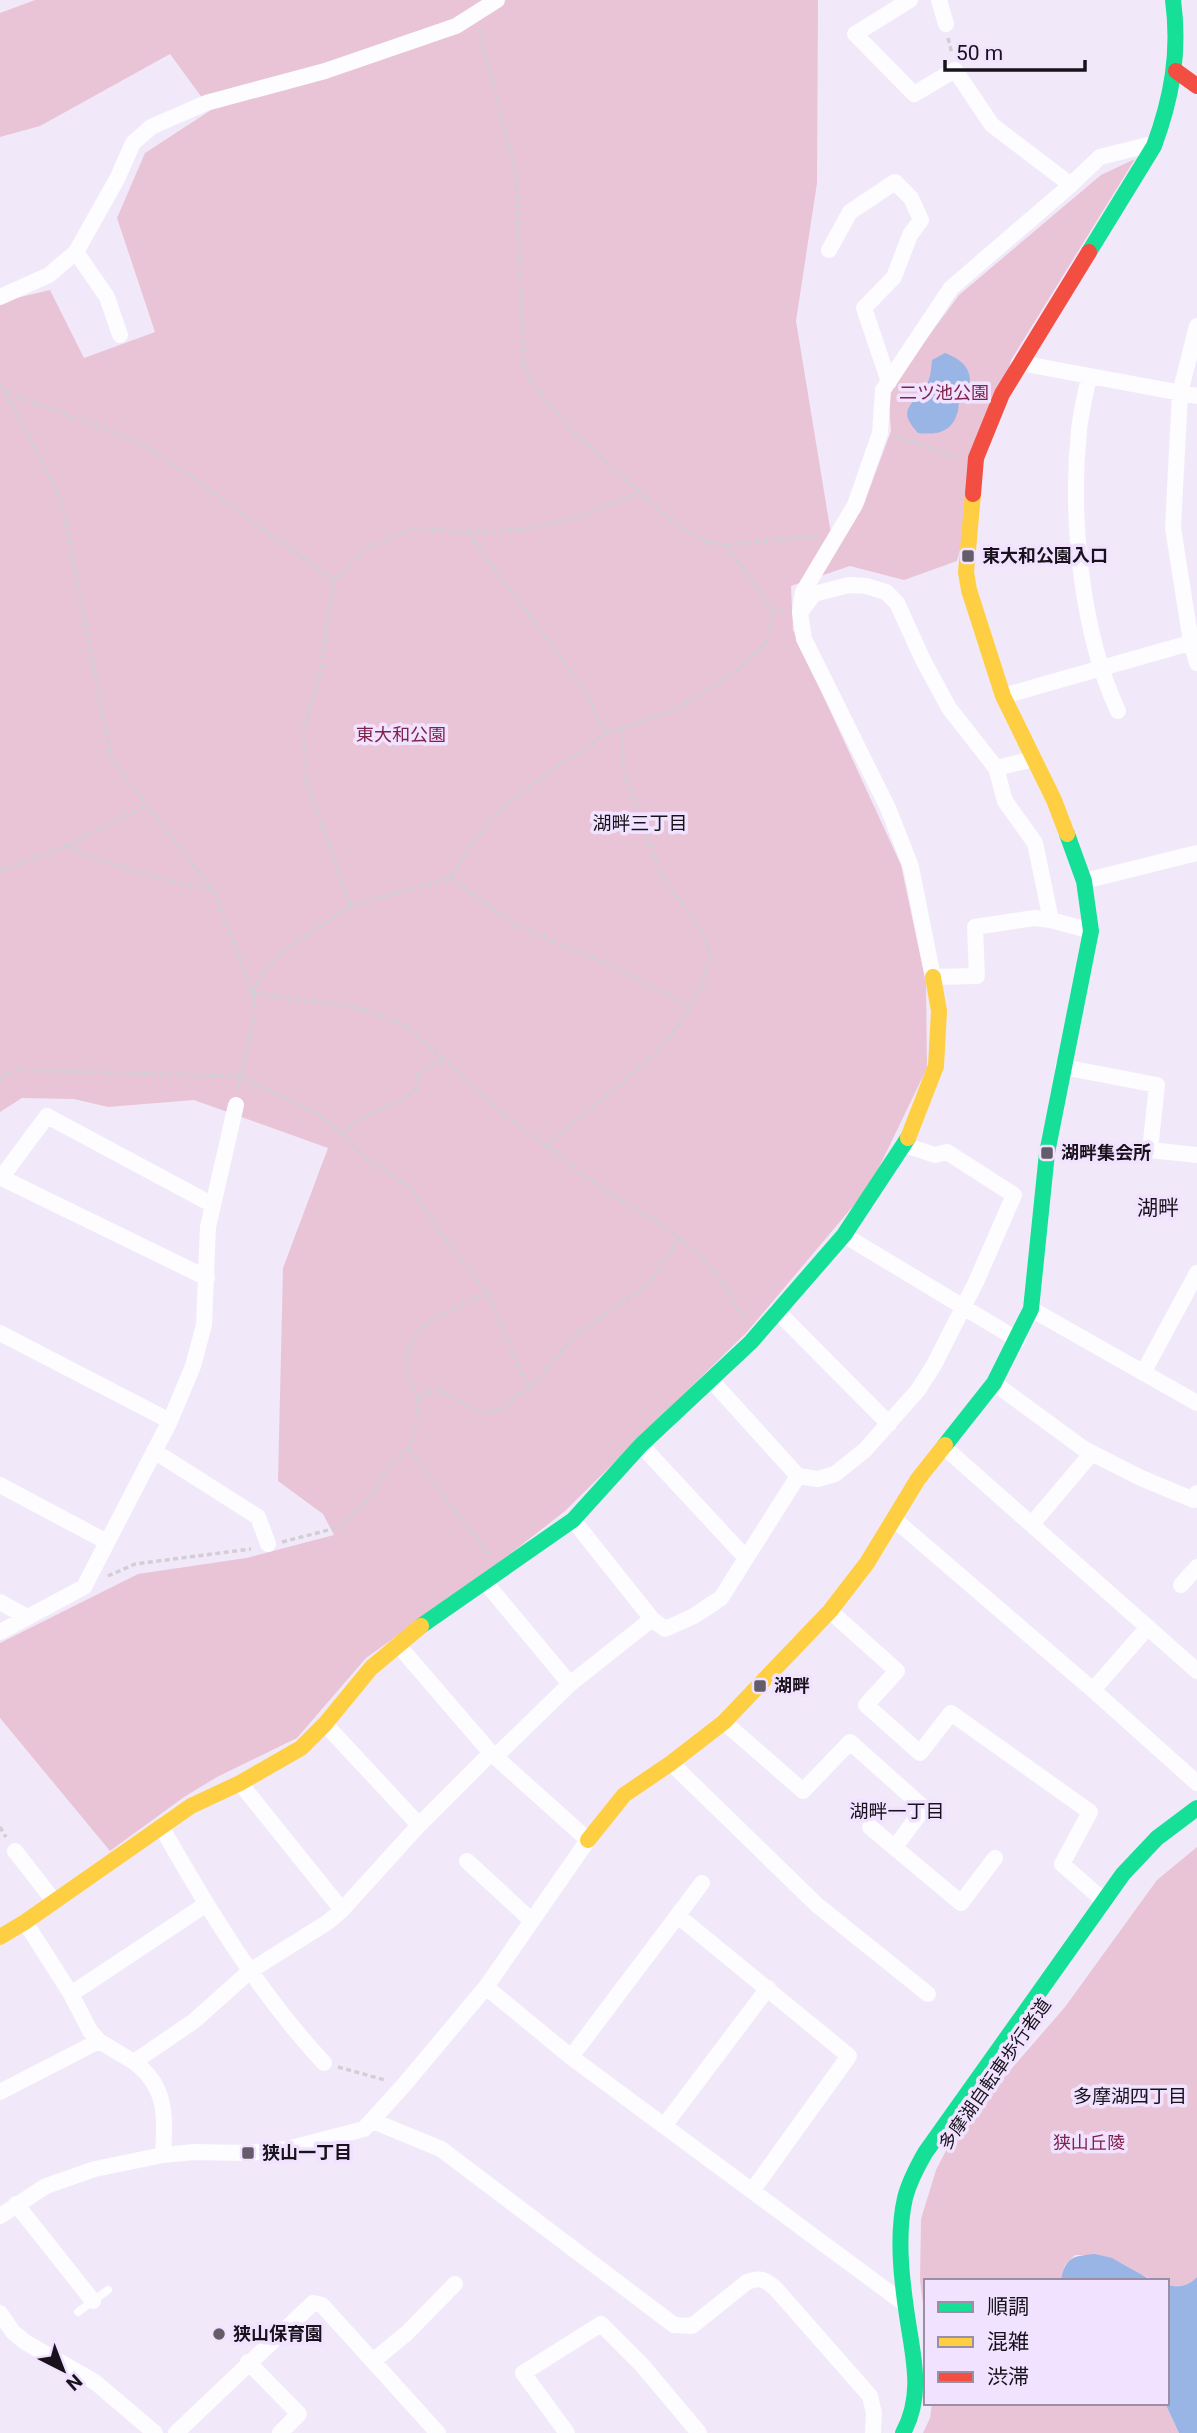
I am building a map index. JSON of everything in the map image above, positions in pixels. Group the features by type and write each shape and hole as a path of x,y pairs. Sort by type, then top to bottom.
{"street":[{"path":"0,297 49,275 76,252 133,143 151,127 206,103 325,71 456,26 497,0"},
{"path":"910,0 855,34 914,94 955,70 992,125 1071,185"},
{"path":"939,0 946,24"},
{"path":"0,2216 46,2186 95,2169 163,2155 194,2152 248,2153 287,2149 354,2133 373,2121 485,1987 624,1795 724,1722 830,1611 867,1563 918,1479 994,1383 1018,1340 1031,1309 1046,1153 1091,931 1084,881 1054,800 1003,696 976,619 967,572 976,458 986,428 1020,363 1154,146 1169,106 1176,71 1173,0"},
{"path":"1176,71 1197,86"},
{"path":"0,1937 25,1923 191,1807 301,1748 372,1668 398,1645 433,1617 572,1520 641,1445 751,1342 844,1235 905,1145 936,1066 939,1011 933,977 911,867 888,808 804,639 800,612 803,592 855,505 880,433 883,390 951,288 1100,157 1148,145 1154,146"},
{"path":"830,250 850,212 895,182 911,198 921,220 910,235 894,277 864,308 889,382"},
{"path":"76,252 107,297 120,335"},
{"path":"1197,326 1180,393 1173,528 1197,663"},
{"path":"1020,363 1197,396"},
{"path":"1089,377 1079,427 1076,520 1090,622 1102,668 1118,711"},
{"path":"800,612 814,594 849,585 866,586 886,592 897,603 949,708 996,768 1005,801 1035,843 1051,920"},
{"path":"1003,696 1194,642"},
{"path":"996,768 1034,759"},
{"path":"1084,881 1197,853"},
{"path":"933,977 978,976 975,927 1034,918 1091,931"},
{"path":"1063,1067 1157,1085 1150,1150 1197,1155"},
{"path":"0,1632 84,1587 170,1421 193,1366 201,1335 207,1278 208,1227 236,1105"},
{"path":"207,1278 1,1177 47,1116 213,1205"},
{"path":"711,1380 797,1476 818,1479 835,1474 865,1450 918,1390 934,1365 976,1282 1014,1195 947,1152 935,1155 905,1145"},
{"path":"844,1235 1018,1340"},
{"path":"1143,1373 1197,1273"},
{"path":"1031,1309 1197,1403"},
{"path":"777,1311 889,1424"},
{"path":"0,1333 170,1421"},
{"path":"994,1383 1092,1453 1141,1478 1196,1498"},
{"path":"641,1445 747,1558"},
{"path":"944,1447 1197,1671"},
{"path":"155,1451 258,1517 268,1544"},
{"path":"1032,1524 1092,1453"},
{"path":"572,1520 652,1619 665,1629 694,1616 721,1598 797,1476"},
{"path":"0,1485 107,1542"},
{"path":"894,1519 1197,1783"},
{"path":"1181,1585 1197,1567"},
{"path":"485,1581 570,1684"},
{"path":"0,1602 27,1617"},
{"path":"830,1611 897,1671 866,1705 920,1753 951,1713 1090,1812 1062,1864 1103,1900"},
{"path":"134,2062 194,2021 250,1971 328,1922 419,1825 493,1755 570,1684 652,1619"},
{"path":"1093,1690 1148,1627"},
{"path":"398,1645 493,1755 589,1840"},
{"path":"724,1722 803,1791 850,1742 924,1808 895,1847"},
{"path":"325,1724 419,1825"},
{"path":"671,1763 817,1905 928,1994"},
{"path":"240,1783 342,1910"},
{"path":"903,2433 914,2412 917,2392 905,2304 903,2214 917,2167 1103,1900 1137,1857 1180,1818 1197,1808"},
{"path":"870,1827 961,1903 995,1858"},
{"path":"162,1828 205,1905 250,1971 301,2039 324,2063"},
{"path":"15,1851 54,1901"},
{"path":"467,1861 532,1920"},
{"path":"571,2057 702,1883"},
{"path":"71,1994 205,1905"},
{"path":"678,1916 849,2056 752,2191"},
{"path":"25,1923 71,1994 90,2031 99,2041 148,2072 163,2103 163,2155"},
{"path":"485,1987 571,2057 905,2304"},
{"path":"664,2126 768,1988"},
{"path":"0,2092 99,2041"},
{"path":"373,2121 441,2149 674,2325 692,2326 747,2282 757,2278 765,2280 870,2396 874,2413 873,2433"},
{"path":"16,2204 93,2301"},
{"path":"373,2361 407,2333 455,2284"},
{"path":"176,2433 313,2303 322,2305 438,2433"},
{"path":"0,2312 13,2332 25,2342 95,2382 155,2433"},
{"path":"567,2433 523,2373 601,2324 642,2365 699,2433"},
{"path":"248,2362 299,2414 280,2433"}],"lane":[{"path":"78,2312 108,2290"}],"path":[{"path":"475,14 516,174 524,365 533,384 574,433 669,519 705,541 726,545 837,535"},
{"path":"946,24 955,70"},
{"path":"0,385 62,503 111,758 213,890 253,993 255,1013 236,1105"},
{"path":"5,393 132,439 212,491 334,580"},
{"path":"880,433 962,458"},
{"path":"351,906 323,834 305,776 304,728 320,673 334,580 365,550 413,528 468,532 525,528 574,518 642,492"},
{"path":"468,532 583,688 606,734"},
{"path":"726,545 768,604"},
{"path":"253,993 263,972 285,949 351,906 450,878 495,814 534,783 606,734 674,710 736,672 766,643 774,610"},
{"path":"545,1146 619,1086 667,1041 701,986 711,955 701,929 661,876 623,769 622,728"},
{"path":"0,871 65,846 145,805"},
{"path":"65,846 139,874 213,890"},
{"path":"450,878 517,926 615,967 690,1007"},
{"path":"253,993 360,1008 405,1025 504,1114 545,1146 601,1188 660,1224 696,1251 724,1284 744,1318"},
{"path":"340,1133 355,1122 412,1094 419,1086 417,1076 428,1066 444,1059"},
{"path":"0,1079 15,1070 240,1076 316,1113 364,1157 410,1187 440,1232 488,1294 521,1373 531,1385"},
{"path":"417,1398 431,1391 442,1391 472,1410 487,1413 500,1409 531,1385 579,1332 649,1284 679,1238"},
{"path":"84,1587 135,1564 246,1550 340,1527 374,1493 385,1470 409,1449 417,1417 417,1398 407,1366 411,1342 437,1316 488,1294"},
{"path":"409,1449 484,1549"},
{"path":"324,2063 404,2085"}],"green space":[{"name":"東大和公園","path":"35,0 818,0 817,183 796,321 834,552 864,504 891,431 888,391 959,295 1101,175 1135,159 1011,360 957,561 904,580 850,566 791,586 793,630 901,865 926,983 927,1068 870,1186 747,1332 565,1511 496,1565 366,1658 297,1738 217,1777 184,1797 110,1851 0,1718 0,1643 138,1574 246,1558 334,1535 323,1514 278,1481 283,1268 328,1148 194,1100 108,1107 74,1099 22,1098 0,1112 0,302 50,290 84,358 155,332 117,218 145,153 211,110 170,54 40,126 0,137 0,13"},
{"name":"狭山丘陵","path":"1197,1847 1197,2277 1184,2286 1172,2286 1169,2285 1169,2279 1146,2277 1111,2258 1075,2255 1065,2265 1062,2279 924,2279 924,2312 920,2280 921,2219 936,2170 954,2135 1065,2007 1157,1880"},
{"path":"932,2405 1166,2405 1179,2433 923,2433 930,2418"}],"water":[{"path":"945,353 965,366 970,376 968,389 959,403 958,413 947,429 931,434 918,433 908,418 908,408 927,384 932,360"},
{"path":"1095,2254 1112,2258 1149,2279 1062,2279 1068,2262"},
{"path":"1197,2277 1197,2433 1179,2433 1166,2405 1169,2405 1169,2285 1184,2286"}],"traffic: fast":[{"path":"1089,252 1154,146 1173,74 1176,38 1173,0"},
{"path":"945,1445 994,1383 1031,1309 1047,1153 1091,931 1084,881 1067,834"},
{"path":"421,1626 573,1520 641,1445 751,1342 844,1235 908,1138"},
{"path":"903,2433 913,2406 915,2378 900,2244 905,2198 914,2175 925,2153 1123,1874 1157,1838 1197,1808"}],"traffic: slow":[{"path":"973,494 966,572 969,590 1003,696 1054,800 1067,834"},
{"path":"908,1138 936,1066 939,1011 933,977"},
{"path":"588,1840 624,1795 724,1722 830,1611 867,1563 918,1479 945,1445"},
{"path":"0,1937 191,1806 240,1783 301,1748 325,1724 371,1668 421,1626"}],"traffic: jam":[{"path":"1176,71 1197,86"},
{"path":"973,494 976,458 1002,394 1089,252"}],"place":[{"name":"東大和公園入口","path":"968,556"},
{"name":"湖畔集会所","path":"1047,1153"},
{"name":"湖畔","path":"760,1686"},
{"name":"狭山一丁目","path":"248,2153"},
{"name":"狭山保育園","path":"219,2334"}],"district":[{"name":"湖畔三丁目","path":"640,823"},
{"name":"湖畔","path":"1158,1208"},
{"name":"湖畔一丁目","path":"897,1811"},
{"name":"多摩湖四丁目","path":"1130,2096"}],"park label":[{"name":"二ツ池公園","path":"944,393"}]}
